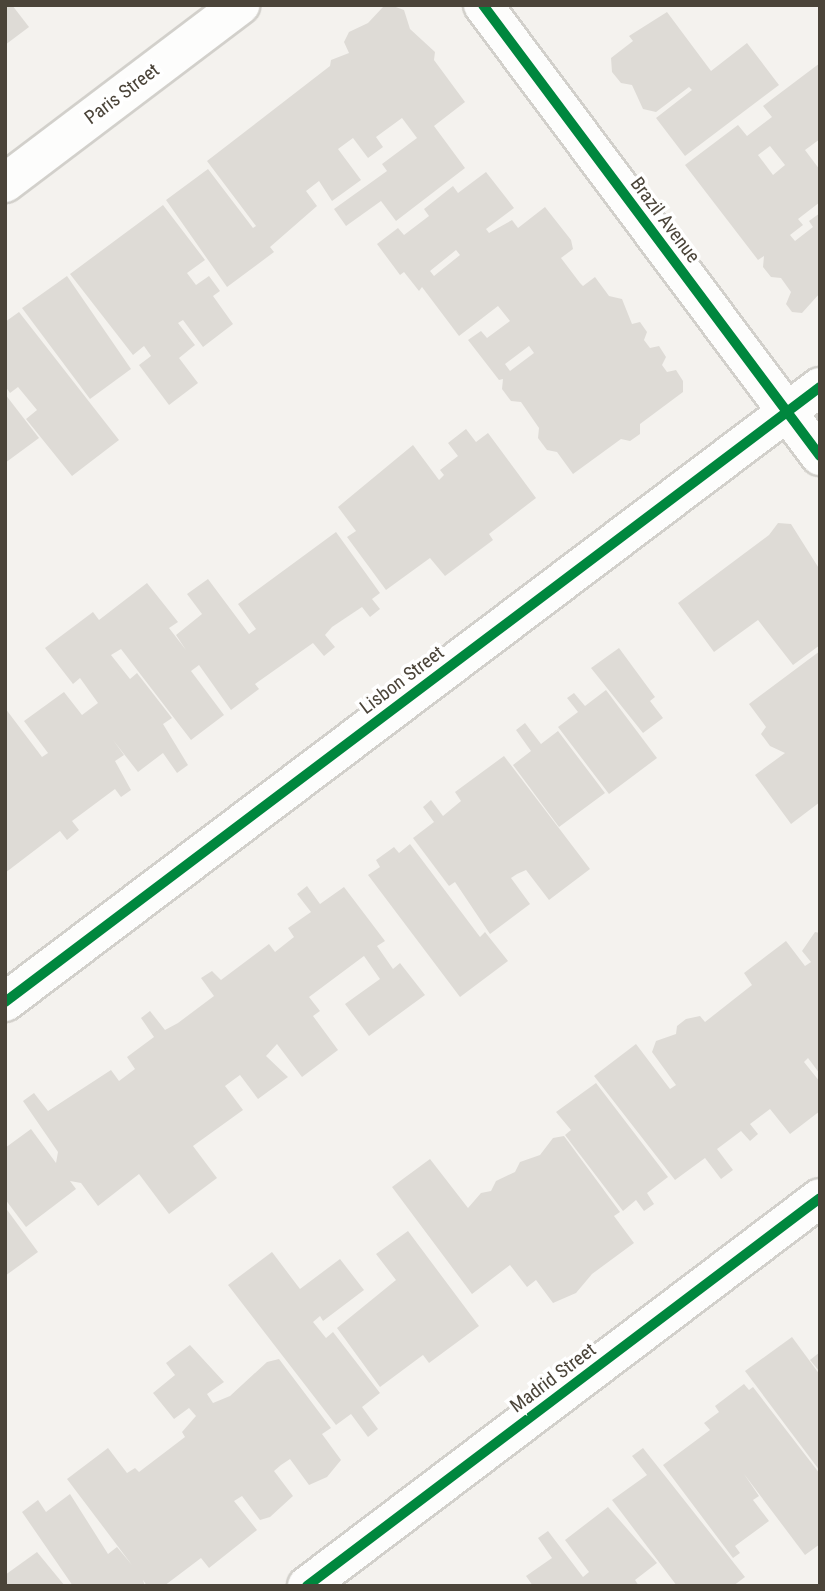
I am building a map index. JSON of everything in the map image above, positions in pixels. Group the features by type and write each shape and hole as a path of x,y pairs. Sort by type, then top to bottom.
{"street":[{"name":"Paris Street","path":"5,183 240,5"},
{"name":"Brazil Avenue","path":"483,5 820,456"},
{"name":"Lisbon Street","path":"5,1002 820,387"},
{"name":"Madrid Street","path":"307,1586 820,1198"}],"building":[{"path":"5,5 12,5 29,27 5,45"},
{"path":"393,6 404,10 410,29 435,52 434,60 465,102 434,126 465,168 396,221 381,201 346,226 334,209 387,171 382,164 417,138 402,118 376,137 383,147 368,158 353,138 338,149 361,180 332,201 319,181 306,191 317,206 270,247 274,252 227,287 166,200 208,169 253,228 256,226 207,161 330,66 331,60 349,53 344,42 349,32 368,23 383,7"},
{"path":"667,12 711,71 747,43 779,85 685,156 656,118 692,90 689,87 656,112 643,109 632,85 621,83 612,72 611,58 633,41 629,36"},
{"path":"820,63 820,139 805,150 820,170 820,202 798,219 803,225 790,235 795,241 813,227 809,221 820,213 820,293 802,313 792,312 786,304 791,292 781,278 771,277 763,267 764,256 758,260 685,165 738,125 747,136 772,117 763,106","holes":["770,146 785,165 773,175 758,155"]},
{"path":"486,172 514,208 486,229 489,233 512,220 518,228 545,207 571,240 573,249 561,258 580,283 583,286 595,277 609,296 622,299 632,324 640,322 647,332 644,340 650,348 659,346 666,357 662,365 667,372 676,370 683,381 683,392 640,424 640,434 630,441 621,439 573,474 557,452 547,450 538,438 539,428 521,402 511,401 502,389 503,379 499,380 468,340 481,331 487,338 510,321 498,306 459,336 422,287 419,291 404,272 400,275 377,244 398,228 404,235 429,216 424,209 453,186 458,193","holes":["456,250 460,255 434,276 430,271","529,346 534,353 510,371 505,364"]},
{"path":"163,205 205,260 187,273 196,285 209,276 220,291 213,296 233,324 203,347 183,320 178,323 195,345 179,358 198,383 169,405 139,365 151,356 144,346 133,355 70,274"},
{"path":"67,276 131,369 90,399 22,308"},
{"path":"19,312 119,440 72,476 26,419 37,410 18,387 10,393 5,386 5,322"},
{"path":"5,394 39,438 5,463"},
{"path":"466,429 476,442 488,433 536,498 489,534 493,540 445,576 430,558 386,590 347,537 356,531 338,507 413,445 439,480 444,475 440,470 458,456 448,443"},
{"path":"778,523 791,524 820,570 820,645 793,665 758,620 714,652 678,603 769,535"},
{"path":"336,532 380,593 372,599 380,609 370,617 362,607 332,627 325,635 335,647 324,656 313,643 255,684 259,689 231,710 199,665 191,671 224,715 191,740 121,649 111,655 130,679 137,673 172,718 163,724 188,765 177,773 163,753 138,772 113,740 124,755 115,761 131,790 121,797 115,789 72,821 79,830 67,840 60,831 5,873 5,708 42,757 48,753 24,721 64,692 82,715 98,703 80,678 73,684 45,648 93,612 99,620 147,583 178,622 169,628 186,650 176,635 202,614 187,594 208,579 249,634 256,629 238,604"},
{"path":"619,648 655,697 650,701 663,718 643,733 591,668"},
{"path":"820,651 820,802 791,824 755,775 785,753 770,746 761,734 766,727 749,704"},
{"path":"606,690 657,758 609,794 558,727 578,712 567,698 574,693 585,706"},
{"path":"525,723 541,744 558,731 605,793 559,827 513,765 531,751 516,730"},
{"path":"504,756 590,869 549,900 526,870 517,874 511,878 530,904 490,934 455,882 449,886 413,838 434,822 423,807 431,800 443,816 461,801 455,792"},
{"path":"410,844 480,937 485,932 508,961 460,997 368,875 380,867 376,860 394,847 399,853"},
{"path":"307,886 320,904 344,887 385,941 377,946 393,969 400,963 425,995 369,1036 345,1004 380,979 364,956 309,997 320,1011 313,1016 338,1050 302,1077 277,1044 266,1056 288,1077 258,1099 240,1075 225,1086 243,1110 193,1146 217,1178 169,1214 139,1174 98,1206 81,1183 70,1181 76,1189 26,1227 5,1199 5,1148 31,1129 56,1163 58,1152 23,1101 34,1093 48,1111 111,1070 119,1081 135,1069 127,1057 154,1037 141,1018 150,1011 165,1030 214,996 201,978 212,971 221,980 269,944 275,952 294,937 288,928 311,912 297,894"},
{"path":"815,932 820,933 820,1074 808,1058 804,1062 820,1082 820,1111 790,1134 770,1109 750,1124 758,1134 750,1141 741,1131 717,1149 733,1170 721,1179 705,1158 675,1180 594,1076 636,1044 670,1089 676,1085 652,1052 656,1041 676,1034 677,1026 686,1019 700,1016 705,1022 752,985 744,973 786,941 805,966 811,962 802,951"},
{"path":"596,1083 668,1177 647,1193 654,1204 644,1211 636,1200 623,1211 565,1135 571,1130 556,1112"},
{"path":"564,1136 620,1212 614,1216 634,1243 592,1274 576,1293 553,1303 536,1280 527,1287 510,1265 472,1294 392,1187 430,1159 468,1208 481,1193 491,1191 496,1181 515,1172 520,1162 540,1155 553,1138"},
{"path":"5,1207 38,1252 5,1276"},
{"path":"408,1231 479,1326 429,1363 423,1355 380,1387 337,1328 396,1280 376,1254"},
{"path":"272,1252 300,1289 340,1259 364,1290 323,1321 320,1316 313,1322 326,1338 333,1332 380,1393 362,1407 378,1429 368,1437 351,1414 336,1425 228,1285"},
{"path":"792,1337 820,1375 820,1471 745,1371"},
{"path":"190,1345 224,1382 207,1394 213,1403 230,1396 267,1362 279,1359 331,1428 322,1434 341,1460 327,1477 309,1485 290,1459 281,1465 274,1471 293,1496 270,1517 260,1520 242,1496 234,1501 257,1530 209,1568 201,1558 164,1586 147,1586 143,1580 145,1586 73,1586 22,1512 38,1500 46,1512 70,1494 108,1554 117,1547 132,1565 67,1479 108,1448 127,1473 135,1468 139,1472 185,1437 182,1432 196,1416 189,1408 174,1419 153,1393 175,1375 166,1363"},
{"path":"820,1352 820,1372 810,1360"},
{"path":"744,1384 749,1390 753,1387 820,1474 820,1544 805,1555 744,1474 759,1496 753,1500 769,1521 735,1546 740,1553 733,1558 663,1465 710,1430 704,1423 719,1412 715,1406"},
{"path":"643,1448 745,1577 733,1586 677,1586 612,1500 647,1475 632,1456"},
{"path":"608,1507 657,1563 635,1580 639,1586 533,1586 526,1576 552,1558 538,1538 548,1531 583,1577 589,1572 565,1540"},
{"path":"37,1552 65,1586 5,1586 5,1575"}],"cycle path":[{"path":"483,5 820,456"},
{"path":"5,1002 820,387"},
{"path":"307,1586 820,1198"}]}
